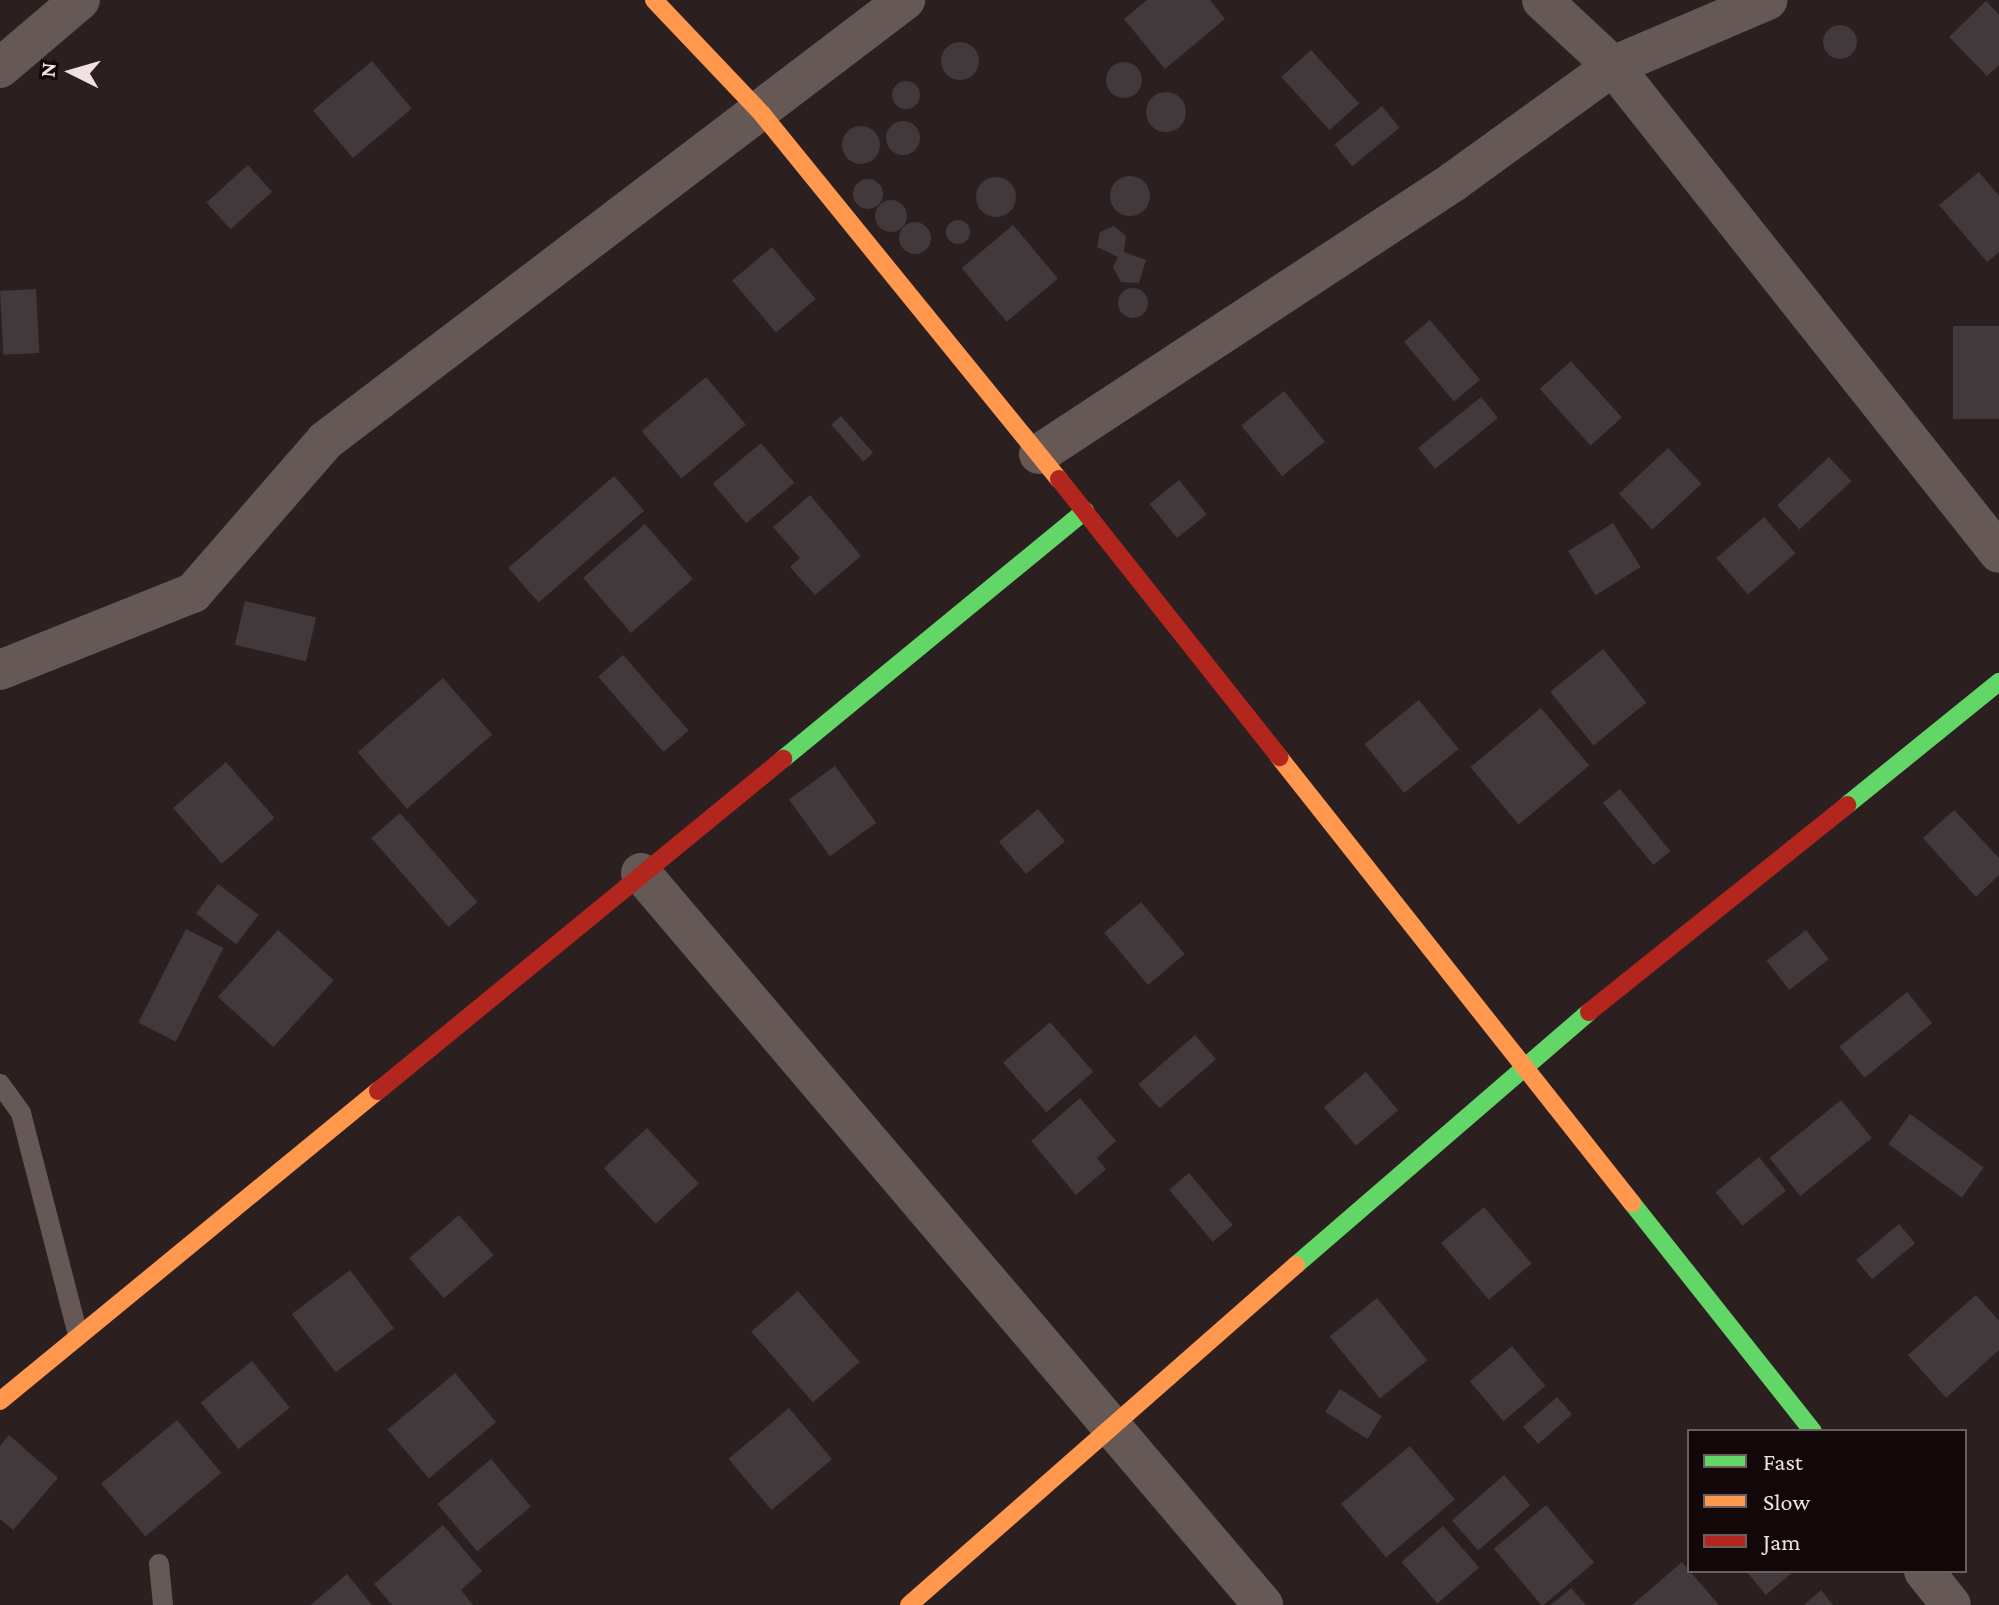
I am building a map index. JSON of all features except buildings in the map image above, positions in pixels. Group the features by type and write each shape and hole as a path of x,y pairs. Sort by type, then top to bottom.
{"street":[{"path":"0,68 80,0"},
{"path":"654,0 762,114 1039,454 1811,1429"},
{"path":"0,670 193,593 325,441 762,114 905,0"},
{"path":"1542,0 1613,66 1999,553"},
{"path":"1039,454 1453,182 1613,66 1768,0"},
{"path":"0,1401 1085,511"},
{"path":"909,1605 1522,1066 1999,682"},
{"path":"641,873 1110,1430 1263,1605"},
{"path":"1926,1573 1951,1605"}],"lane":[{"path":"0,1084 21,1113 78,1335"},
{"path":"159,1564 163,1605"}],"traffic: fast":[{"path":"783,759 1085,511"},
{"path":"1847,805 1999,682"},
{"path":"1296,1265 1589,1012"},
{"path":"1632,1203 1811,1429"}],"traffic: slow":[{"path":"654,0 762,114 1059,479"},
{"path":"1279,757 1632,1203"},
{"path":"0,1401 378,1091"},
{"path":"909,1605 1296,1265"}],"traffic: jam":[{"path":"1059,479 1279,757"},
{"path":"378,1091 783,759"},
{"path":"1589,1012 1847,805"}]}
